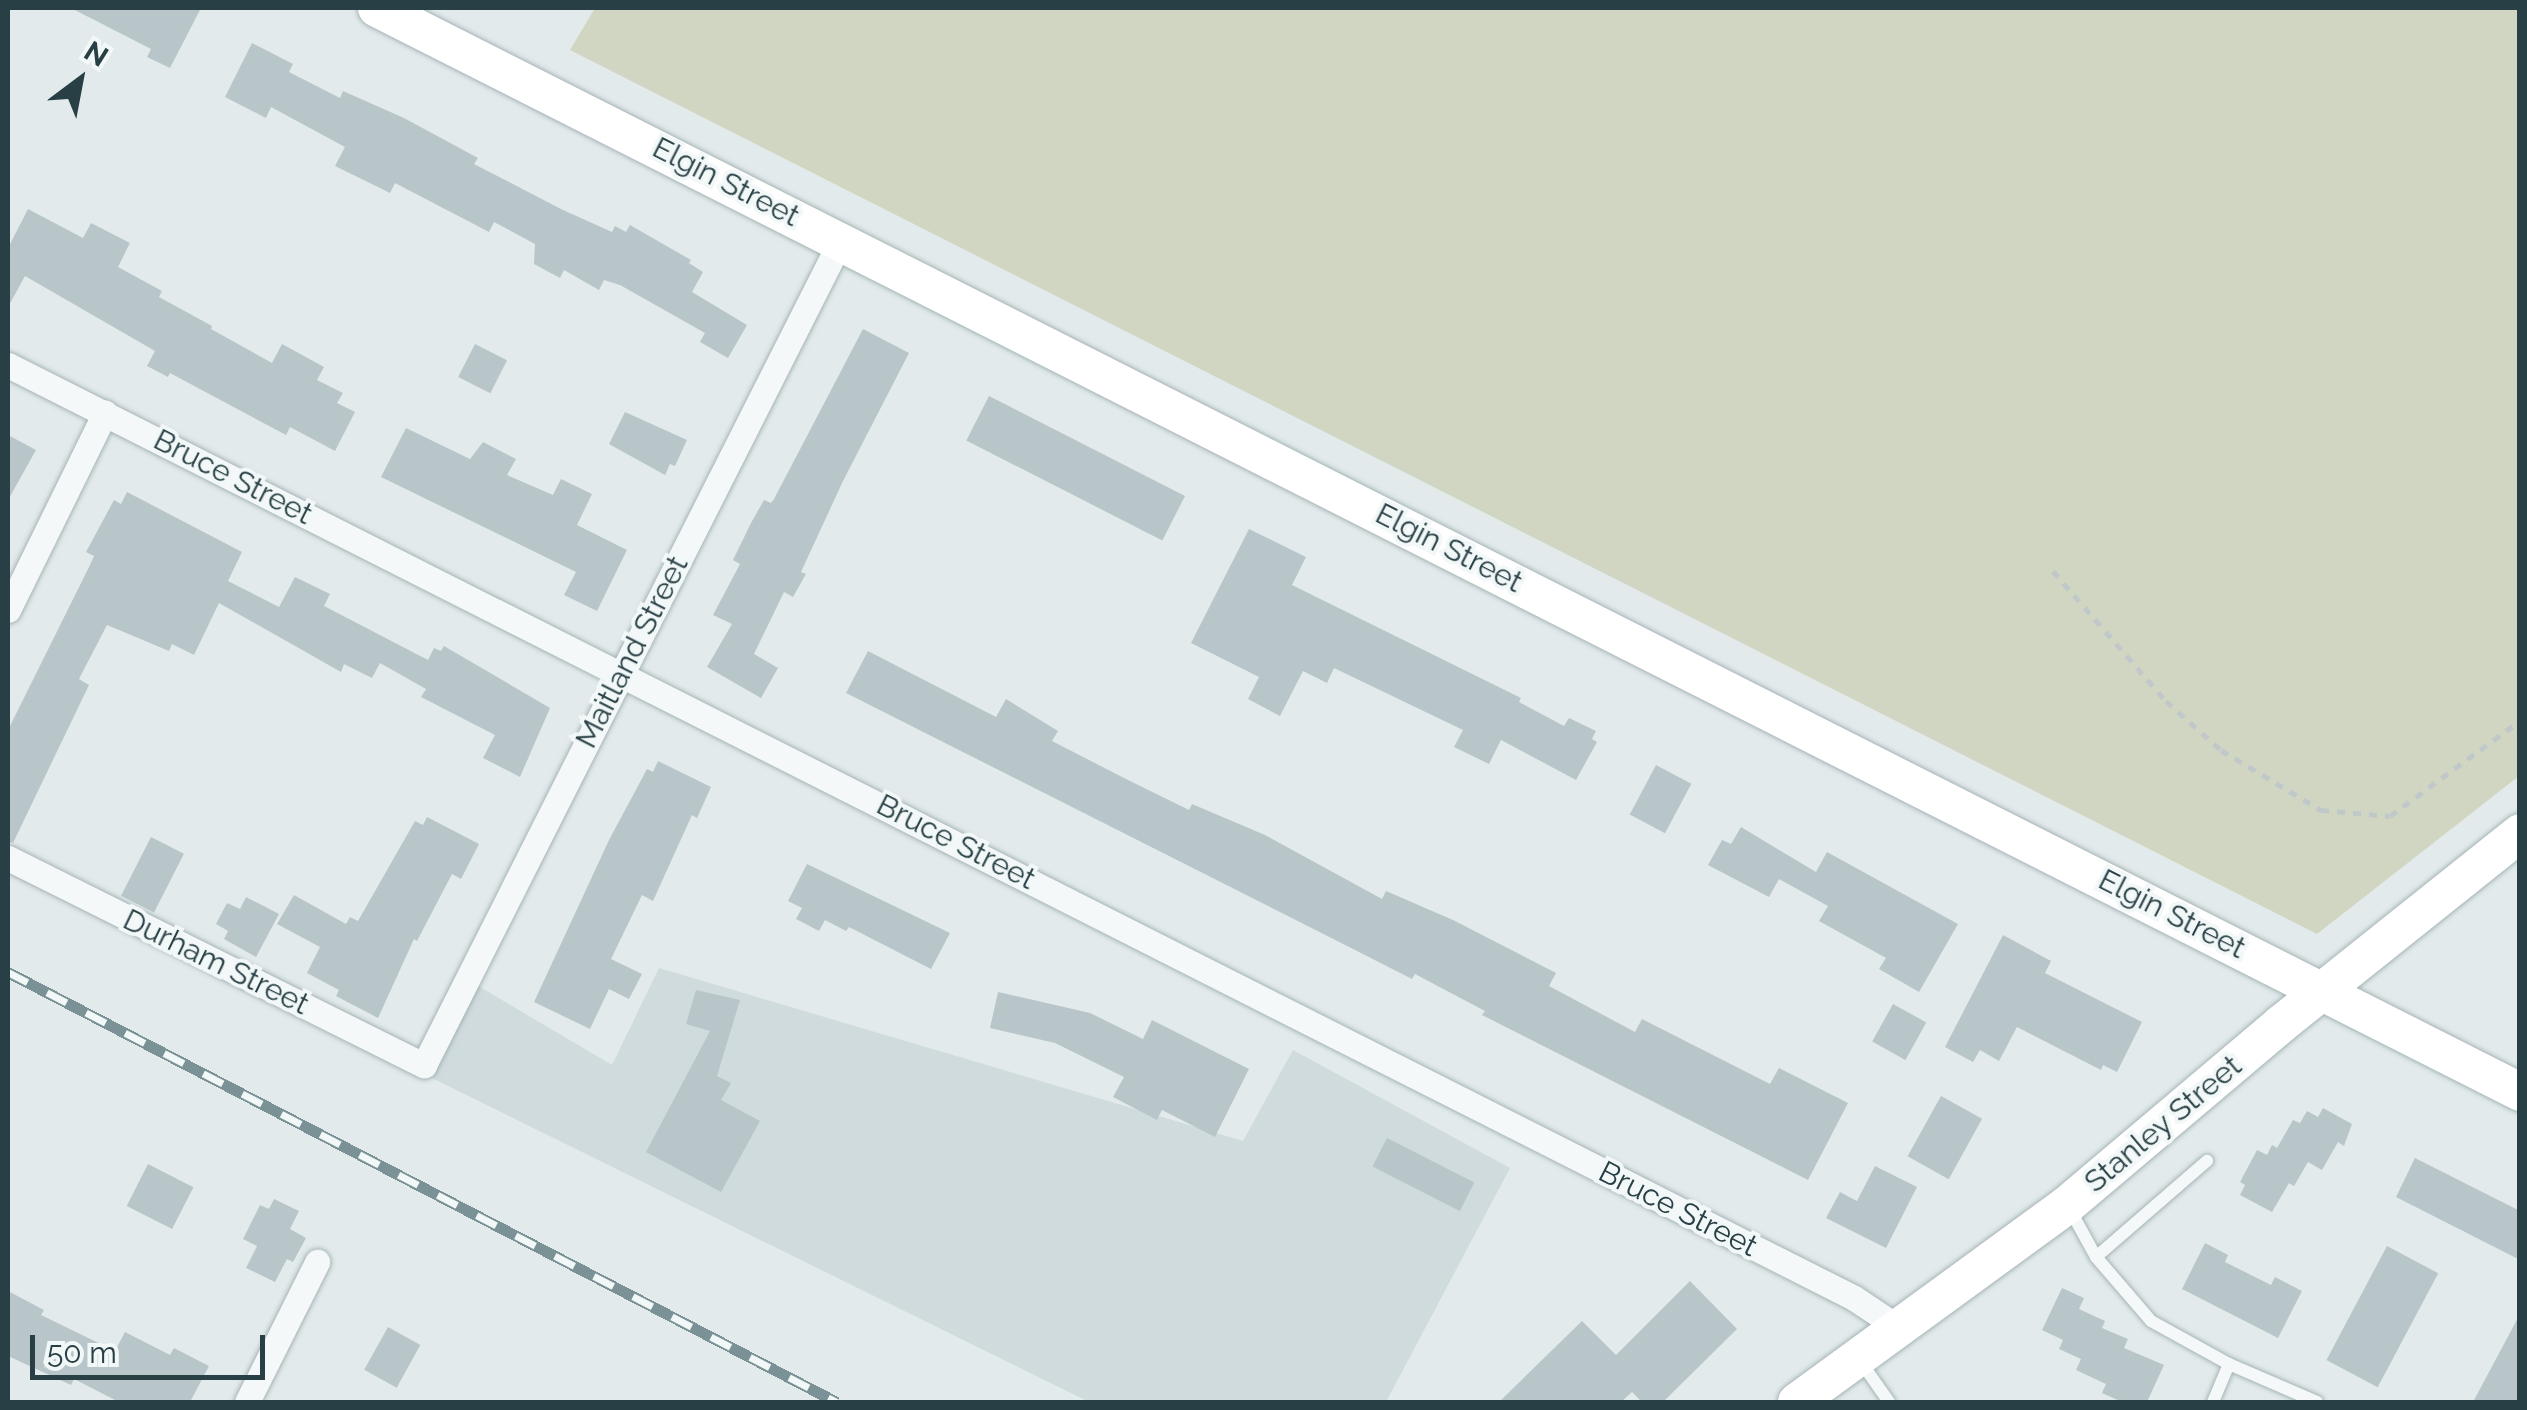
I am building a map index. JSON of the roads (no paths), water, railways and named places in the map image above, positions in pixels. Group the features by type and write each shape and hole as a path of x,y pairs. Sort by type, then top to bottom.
{"main road":[{"name":"Elgin Street","path":"377,8 2520,1092"},
{"name":"Stanley Street","path":"1797,1402 2067,1205 2520,833"}],"street":[{"name":"Maitland Street","path":"424,1065 841,240"},
{"name":"Bruce Street","path":"8,365 1836,1290 1899,1328"},
{"path":"8,610 105,413"},
{"name":"Durham Street","path":"8,858 424,1065"},
{"path":"247,1402 317,1262"}],"lane":[{"path":"2096,1257 2207,1161"},
{"path":"2067,1205 2096,1257 2150,1321 2229,1364 2317,1402"},
{"path":"1856,1356 1888,1402"},
{"path":"2213,1402 2229,1364"}],"railway":[{"path":"8,972 837,1402"}]}
